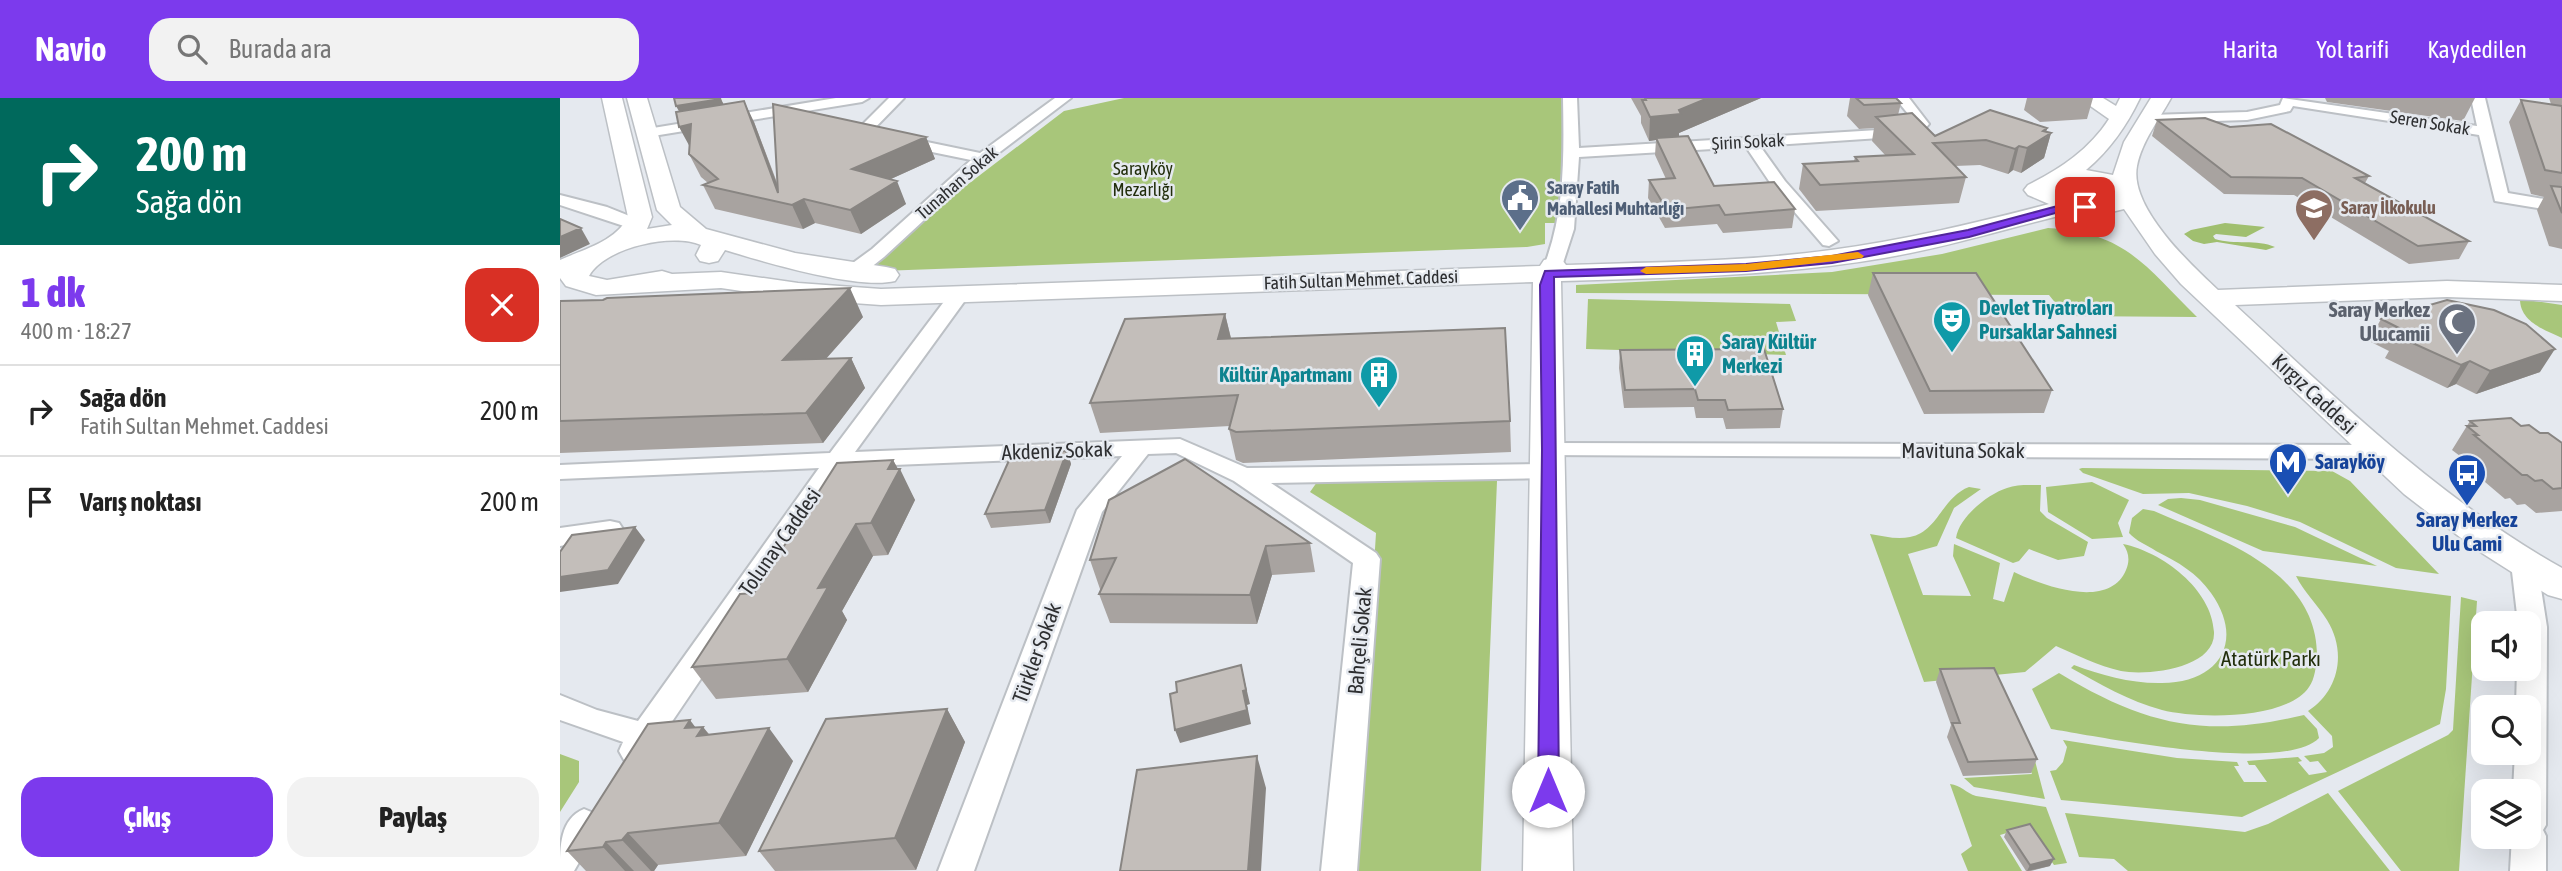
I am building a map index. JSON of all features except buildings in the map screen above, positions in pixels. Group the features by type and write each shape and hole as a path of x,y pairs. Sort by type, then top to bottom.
{"street":[{"path":"600,288 584,285 576,280 575,272 632,233 640,217 612,98"},
{"path":"637,98 669,210 701,235"},
{"path":"647,134 862,98"},
{"path":"897,98 868,135 983,158"},
{"name":"Tunahan Sokak","path":"853,272 878,253 983,158 1064,98"},
{"path":"1548,871 1549,461 1546,285 1562,248 1572,153 1570,98"},
{"name":"Şirin Sokak","path":"1572,153 1895,134 1922,124 1902,98"},
{"path":"2090,98 2126,108"},
{"path":"2127,193 2124,168 2161,98"},
{"path":"2478,98 2501,197 2562,207"},
{"path":"2150,119 2264,115 2285,108 2290,100"},
{"name":"Seren Sokak","path":"2290,100 2487,132"},
{"name":"Fatih Sultan Mehmet. Caddesi","path":"560,270 603,251 658,235 701,235 799,262 853,272 914,277 1553,266 1746,267 1832,260 1932,242 2035,202 2099,148 2126,108"},
{"path":"782,111 822,122"},
{"path":"1750,142 1779,184 1829,241"},
{"path":"2068,173 2109,181 2127,193"},
{"name":"Fatih Sultan Mehmet. Caddesi","path":"560,296 600,288 720,280 855,296 959,295 1553,266 1829,241 1945,223 1987,210 2035,202 2080,206 2114,205 2127,193"},
{"name":"Kırgız Caddesi","path":"2127,193 2152,233 2177,265"},
{"path":"560,200 601,211 636,225"},
{"path":"2035,202 2074,217 2125,230"},
{"name":"Kırgız Caddesi","path":"2080,206 2125,230 2177,265 2377,452 2454,515 2524,563 2562,585"},
{"name":"Fatih Sultan Mehmet. Caddesi","path":"642,284 663,279 698,264 714,248 713,241 701,235"},
{"path":"2213,298 2410,290 2500,289 2562,293"},
{"name":"Tolunay Caddesi","path":"622,771 838,459 959,295"},
{"name":"Akdeniz Sokak","path":"560,472 1180,446 1243,476 1549,461"},
{"name":"Türkler Sokak","path":"956,871 1090,510 1141,448"},
{"name":"Mavituna Sokak","path":"1549,461 2377,452"},
{"name":"Bahçeli Sokak","path":"1243,476 1367,559 1339,871"},
{"path":"560,537 610,529"},
{"path":"2524,563 2533,627 2530,779"},
{"path":"560,707 589,720 645,737"},
{"path":"560,862 598,804"},
{"path":"2528,871 2529,849"}],"green space":[{"name":"Sarayköy Mezarlığı","path":"1124,98 1564,98 1559,223 1545,223 1545,244 1527,247 853,272 1064,111"},
{"path":"2225,223 2265,227 2246,237 2216,234 2213,236 2215,239 2261,243 2275,247 2266,250 2217,242 2204,244 2193,241 2184,234"},
{"path":"2048,228 2097,237 2133,255 2197,317 2066,316 2049,295 1576,293 1576,285 1832,272 1942,254"},
{"path":"1588,299 1790,304 1796,321 1776,322 1786,355 1586,349"},
{"path":"2520,299 2562,305 2562,338 2529,319 2524,314"},
{"path":"2079,469 2332,471 2350,481 2439,574 2396,568 2300,522 2247,506 2189,493 2143,494 2083,473"},
{"path":"1491,470 1497,481 1481,871 1355,871 1376,533 1310,492 1322,475"},
{"path":"2092,482 2129,500 2118,523 2123,537 2092,539 2048,512 2046,487"},
{"path":"2041,485 2040,511 2088,542 2084,556 2058,560 2029,549 2019,561 2013,563 1956,538 1968,515 1991,495 2015,486"},
{"path":"1969,487 1981,489 1954,508 1937,546 1908,554 1923,595 1971,596 1953,556 1954,544 2000,563 1993,599 2004,602 2014,572 2057,588 2090,592 2105,589 2117,582 2126,570 2128,557 2123,544 2153,555 2195,587 2211,616 2214,632 2212,645 2192,662 2162,671 2121,671 2056,646 2025,672 1924,682 1870,534 1900,538 1919,534 1934,522 1952,498"},
{"path":"2168,499 2200,500 2295,527 2377,566 2263,551 2158,505"},
{"name":"Atatürk Parkı","path":"2143,509 2154,511 2236,547 2266,566 2296,594 2312,623 2317,656 2311,684 2298,698 2282,706 2240,714 2177,713 2138,702 2071,668 2074,665 2136,682 2178,682 2196,677 2210,669 2220,658 2226,629 2211,593 2186,569 2129,533 2132,518"},
{"path":"2296,576 2451,596 2446,689 2440,724 2242,817 2061,800 2050,771 2056,770 2063,762 2067,747 2063,740 2177,758 2237,762 2239,766 2234,766 2244,782 2267,782 2255,765 2249,765 2247,761 2298,757 2302,761 2298,762 2309,775 2327,772 2318,761 2310,762 2304,756 2324,753 2333,747 2332,736 2308,711 2319,703 2333,682 2337,670 2337,645 2327,620"},
{"path":"2461,597 2477,601 2476,611 2471,611 2472,681 2459,871 2401,871 2338,791 2453,730"},
{"path":"2059,673 2090,691 2148,715 2206,726 2236,726 2304,715 2317,729 2319,738 2299,748 2269,753 2232,753 2149,745 2051,729 2032,689"},
{"path":"560,754 579,761 579,782 560,812"},
{"path":"2024,757 2034,757 2045,799 1974,787 1964,778 2032,774"},
{"path":"1950,784 1976,796 2046,807 2067,863 2054,865 2027,827 2000,835 2022,871 1968,871 1961,854 1972,846"},
{"path":"2328,793 2390,871 2128,871 2114,859 2079,857 2065,813 2245,832 2268,824"}],"slow traffic":[{"path":"1646,271 1746,267 1858,256"}],"place":[{"name":"Saray Fatih Mahallesi Muhtarlığı","path":"1520,232"},
{"name":"Saray İlkokulu","path":"2314,242"},
{"name":"Devlet Tiyatroları Pursaklar Sahnesi","path":"1952,354"},
{"name":"Saray Merkez Ulucamii","path":"2457,356"},
{"name":"Saray Kültür Merkezi","path":"1695,388"},
{"name":"Kültür Apartmanı","path":"1379,409"},
{"name":"Sarayköy","path":"2288,496"},
{"name":"Saray Merkez Ulu Cami","path":"2467,507"}],"route":[{"path":"1548,791 1549,450 1546,285 1549,274 1746,267 1832,260 1969,233 2065,207 2085,207"}]}
